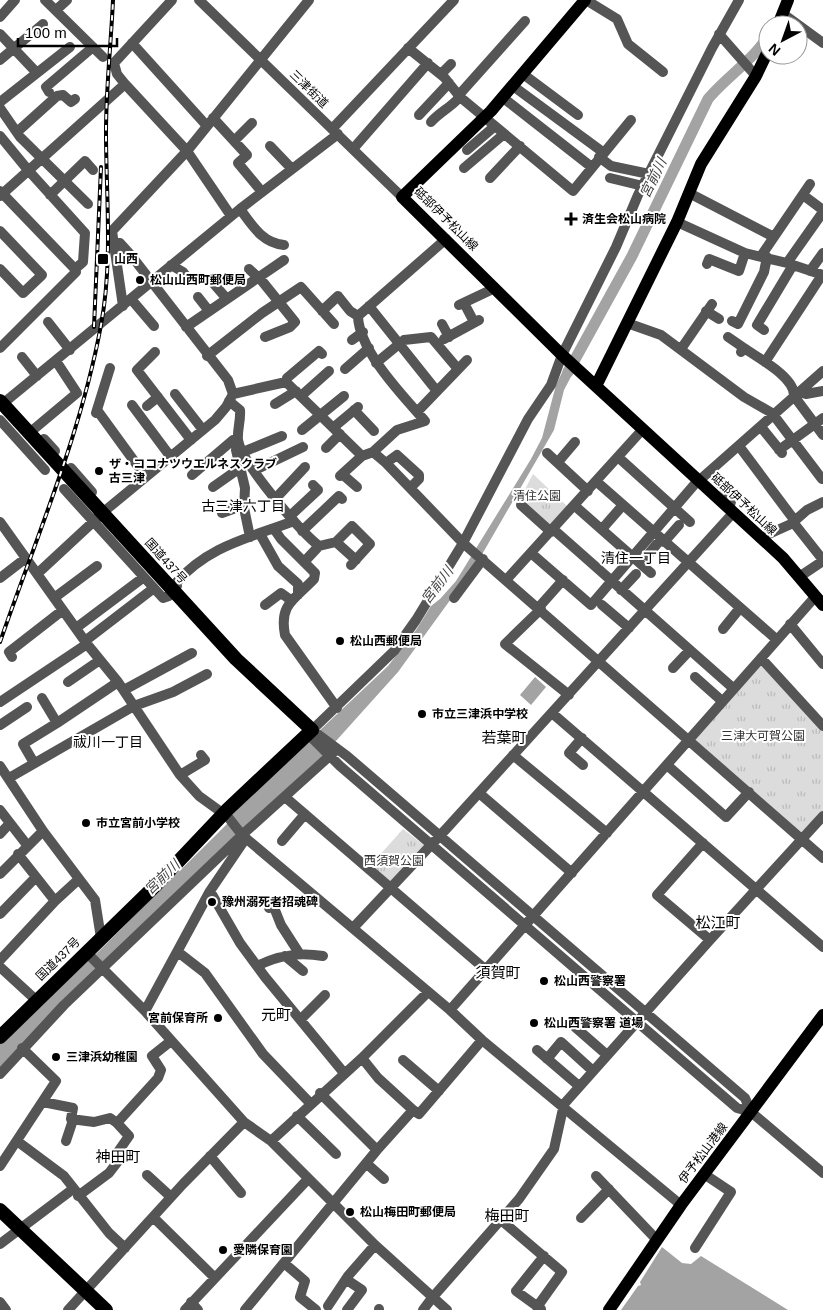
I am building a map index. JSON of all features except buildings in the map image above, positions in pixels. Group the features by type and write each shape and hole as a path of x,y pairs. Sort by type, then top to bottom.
{"highway":[{"name":"国道437号","path":"0,1037 36,1000 88,954 101,938 311,733 253,676 123,540 1,402"},
{"path":"0,1210 106,1310"}],"main road":[{"name":"砥部伊予松山線","path":"586,0 484,117 402,197 569,361 760,538 800,577 819,601"},
{"path":"782,15 788,0"},
{"path":"596,386 677,222 701,164 761,65"},
{"name":"伊予松山港線","path":"609,1310 681,1205 823,1015"}],"street":[{"path":"0,17 15,0"},
{"path":"45,0 103,57"},
{"path":"56,10 67,0"},
{"path":"172,0 114,63 117,74 187,151 231,216"},
{"name":"三津街道","path":"199,0 402,197"},
{"path":"154,326 127,302 112,231 187,151 308,0"},
{"path":"55,451 34,429 1,402 70,350 335,132 408,48 454,0"},
{"path":"586,0 618,19 628,44 663,72"},
{"path":"738,0 648,174 569,361 528,419 463,543 416,620 394,651 311,733 440,836 534,916 745,1098 751,1112"},
{"path":"0,60 42,24"},
{"path":"449,83 428,121 442,110 448,110 491,54 524,25"},
{"path":"0,34 36,72"},
{"path":"719,34 746,67 756,76"},
{"path":"808,35 823,44"},
{"path":"132,43 210,122 234,141 246,154 238,163 262,192"},
{"path":"0,102 70,46"},
{"path":"49,92 46,87 75,66 92,47"},
{"path":"408,48 441,74 459,96 573,191 589,174 600,152 631,120"},
{"path":"352,149 428,63"},
{"path":"441,74 450,64"},
{"path":"523,74 578,115"},
{"path":"75,269 1,194 125,84"},
{"path":"512,86 600,152 611,166 648,174"},
{"path":"17,132 57,96 63,95 71,102 75,99"},
{"path":"502,97 589,164"},
{"path":"0,108 17,132 88,204"},
{"path":"234,141 252,123"},
{"path":"467,150 495,126"},
{"path":"464,168 504,134"},
{"path":"0,136 85,233 82,262 75,269 76,272 0,348"},
{"path":"270,146 292,169"},
{"path":"489,178 501,162 520,146"},
{"path":"50,195 85,161 93,170"},
{"path":"610,178 643,186"},
{"path":"738,323 764,272 764,257 774,237 810,184"},
{"path":"689,192 774,237"},
{"path":"764,330 757,325 790,264 823,211 803,194"},
{"path":"240,209 271,243 284,246"},
{"path":"677,222 745,253 790,264 823,275 764,362"},
{"path":"0,231 42,275 23,293 0,268"},
{"path":"358,316 446,240"},
{"path":"113,241 125,248 207,356 228,380 231,397 240,410 238,440 243,452 302,531 319,546"},
{"path":"707,264 709,259 739,271 745,253"},
{"path":"810,271 823,254"},
{"path":"186,327 284,260"},
{"path":"172,265 183,272 190,281"},
{"path":"249,269 295,322 290,327 265,337"},
{"path":"214,284 227,299"},
{"path":"207,356 278,302 301,287 334,324"},
{"path":"442,324 446,338 476,321 462,304 495,288"},
{"path":"198,296 210,311"},
{"path":"322,310 338,296 350,311 358,316 376,363 425,421 397,430 373,452 362,456 341,475 357,487"},
{"path":"369,306 436,390"},
{"path":"681,349 709,308 719,319"},
{"path":"48,322 70,350"},
{"path":"627,323 654,331 744,397 774,416 823,478"},
{"path":"352,340 363,332"},
{"path":"728,337 742,350 764,362 788,380 795,392 819,421 823,435"},
{"path":"376,363 404,340 432,338 458,369"},
{"path":"345,369 369,348"},
{"path":"37,574 93,521 222,413 231,397 287,375 319,351 322,354"},
{"path":"155,352 137,370 191,440"},
{"path":"22,357 37,376"},
{"path":"417,412 436,390 467,360"},
{"path":"34,429 77,393 56,361"},
{"path":"275,404 298,394 329,371"},
{"path":"647,556 660,538 674,508 699,482 823,371"},
{"path":"287,375 298,394 321,414 362,456"},
{"path":"111,376 96,412 145,476"},
{"path":"797,394 823,391"},
{"path":"175,394 203,430"},
{"path":"302,430 344,396"},
{"path":"146,406 158,397"},
{"path":"132,405 170,456"},
{"path":"326,448 337,431 356,409 374,432"},
{"path":"0,420 45,470"},
{"path":"761,427 781,452 793,440 819,421"},
{"path":"234,426 233,440 245,488 244,505 255,536 278,566 298,584 295,598"},
{"path":"507,579 597,482 643,429"},
{"path":"243,452 282,436"},
{"path":"192,475 233,440"},
{"path":"558,462 575,442"},
{"path":"739,446 823,560 800,577"},
{"path":"255,470 303,448"},
{"path":"373,452 386,463 463,543 483,558 600,660 823,858"},
{"path":"547,452 588,491"},
{"path":"386,463 397,455 419,475 419,479 410,488"},
{"path":"618,457 690,522"},
{"path":"276,498 305,467"},
{"path":"71,468 107,509 173,591"},
{"path":"213,487 240,468"},
{"path":"353,928 569,695 688,563 731,511 732,498 711,471"},
{"path":"597,482 776,639"},
{"path":"64,489 163,598 173,591 190,566 213,551 274,529 292,518 318,490 313,485"},
{"path":"302,531 339,496 342,499"},
{"path":"760,538 794,521 807,510 823,502"},
{"path":"222,513 244,505"},
{"path":"521,505 734,688"},
{"path":"602,529 623,505"},
{"path":"575,506 651,573"},
{"path":"0,522 5,537 26,558 86,643 121,686 180,775 199,796 226,816 242,834 450,1010 482,1040 681,1205"},
{"path":"531,553 590,604 632,557 679,525"},
{"path":"304,562 319,546 336,542 348,529 355,527 370,544 354,563 336,542"},
{"path":"274,529 280,539 313,570 315,577 295,598 282,616 285,635 337,708"},
{"path":"0,578 26,558"},
{"path":"454,598 483,558"},
{"path":"54,598 96,566"},
{"path":"622,590 636,574"},
{"path":"76,628 144,577"},
{"path":"563,580 540,608 505,644 569,695"},
{"path":"0,702 86,643 154,588"},
{"path":"266,605 282,593 295,598"},
{"path":"450,1010 526,926 776,639 790,624 819,601"},
{"path":"602,605 629,628"},
{"path":"723,629 740,608"},
{"path":"12,657 9,652 63,610"},
{"path":"790,624 823,664"},
{"path":"673,668 690,650"},
{"path":"34,762 23,744 121,686 192,653"},
{"path":"761,658 823,726"},
{"path":"68,682 100,660"},
{"path":"9,778 134,706 173,692 207,674"},
{"path":"695,677 722,701"},
{"path":"42,698 57,724"},
{"path":"0,725 27,707"},
{"path":"552,713 823,947"},
{"path":"579,764 569,753 582,738"},
{"path":"0,1074 22,1048 102,968 332,751"},
{"path":"332,751 340,766 737,1108 751,1112 823,1173"},
{"path":"180,775 205,760 201,755"},
{"path":"514,755 606,833"},
{"path":"667,765 726,817 749,792"},
{"path":"0,766 43,831 95,900 101,938"},
{"path":"479,793 572,873"},
{"path":"285,797 486,970"},
{"path":"0,810 27,846"},
{"path":"282,841 305,814"},
{"path":"424,1310 432,1298 519,1199 554,1149 564,1104 823,816"},
{"path":"0,834 10,823"},
{"path":"0,874 43,831"},
{"path":"145,1011 242,834"},
{"path":"703,843 657,895 710,940"},
{"path":"18,854 55,901"},
{"path":"0,914 36,877"},
{"path":"2,953 79,879"},
{"path":"210,892 257,966 344,1073"},
{"path":"269,908 274,905 276,908 281,925 299,954"},
{"path":"178,952 205,973 263,1054 310,1103"},
{"path":"88,954 145,1011 244,1122 271,1141 375,1245 447,1310"},
{"path":"257,966 285,956 299,954 323,956"},
{"path":"285,956 303,970"},
{"path":"0,967 36,1000"},
{"path":"271,1141 310,1103 362,1058 428,993"},
{"path":"301,1019 326,995"},
{"path":"574,1027 607,1055"},
{"path":"362,1058 378,1078 419,1114 482,1040"},
{"path":"117,1123 158,1078 161,1070 152,1056 171,1041"},
{"path":"547,1060 561,1042 593,1071"},
{"path":"0,1166 56,1080 22,1048"},
{"path":"537,1050 579,1086"},
{"path":"402,1060 421,1070 439,1091"},
{"path":"320,1094 377,1150"},
{"path":"43,1102 73,1108 73,1120 66,1141"},
{"path":"245,1310 377,1150 413,1110"},
{"path":"297,1116 336,1154"},
{"path":"0,1244 76,1192 108,1173 120,1160 115,1156 129,1136 117,1123 110,1118 94,1122 73,1120"},
{"path":"68,1310 171,1197 244,1122"},
{"path":"17,1141 64,1176 109,1233 124,1248"},
{"path":"210,1156 241,1193"},
{"path":"366,1164 384,1179"},
{"path":"695,1248 732,1192 704,1174"},
{"path":"147,1175 171,1197"},
{"path":"596,1176 657,1240"},
{"path":"191,1307 214,1277 308,1179"},
{"path":"581,1218 609,1189"},
{"path":"153,1217 214,1277"},
{"path":"501,1220 544,1256 562,1272 539,1308 516,1291 544,1256"},
{"path":"328,1306 348,1280 348,1276 375,1245"},
{"path":"284,1263 305,1281 300,1297 316,1310"},
{"path":"347,1310 362,1290 348,1280"},
{"path":"0,1302 6,1310"}],"green space":[{"name":"清住公園","path":"533,474 568,507 551,526 520,499"},
{"name":"三津大可賀公園","path":"761,661 823,729 823,813 802,836 693,739"},
{"name":"西須賀公園","path":"403,829 425,846 391,886 369,867"}],"shaded area":[{"name":"宮前川","path":"566,364 574,371 564,390 554,430 477,563 398,672 318,761 60,1004 0,1068 0,1044 84,962 97,953 231,820 230,815 388,666 416,630 431,606 456,581 531,459 542,438 556,385"},
{"path":"535,677 546,687 531,705 520,695"},
{"path":"662,1247 682,1263 691,1264 701,1256 788,1310 621,1310 638,1286 641,1285 640,1282"}],"waterway":[{"name":"宮前川","path":"568,372 632,256 708,99 758,50"}],"railway":[{"path":"0,642 70,446 82,406 101,325 105,301 108,253 106,115 113,0"},
{"path":"94,327 101,167"}],"place":[{"name":"済生会松山病院","path":"571,219"},
{"name":"山西","path":"103,259"},
{"name":"松山山西町郵便局","path":"140,280"},
{"name":"ザ・ココナツウエルネスクラブ 古三津","path":"99,471"},
{"name":"松山西郵便局","path":"340,641"},
{"name":"市立三津浜中学校","path":"422,714"},
{"name":"市立宮前小学校","path":"86,823"},
{"name":"豫州溺死者招魂碑","path":"212,902"},
{"name":"松山西警察署","path":"544,981"},
{"name":"宮前保育所","path":"218,1018"},
{"name":"松山西警察署 道場","path":"534,1023"},
{"name":"三津浜幼稚園","path":"56,1057"},
{"name":"松山梅田町郵便局","path":"350,1212"},
{"name":"愛隣保育園","path":"223,1250"}],"district":[{"name":"古三津六丁目","path":"243,506"},
{"name":"清住一丁目","path":"636,558"},
{"name":"若葉町","path":"504,738"},
{"name":"祓川一丁目","path":"108,742"},
{"name":"松江町","path":"718,923"},
{"name":"須賀町","path":"498,973"},
{"name":"元町","path":"276,1015"},
{"name":"神田町","path":"118,1157"},
{"name":"梅田町","path":"507,1216"}]}
